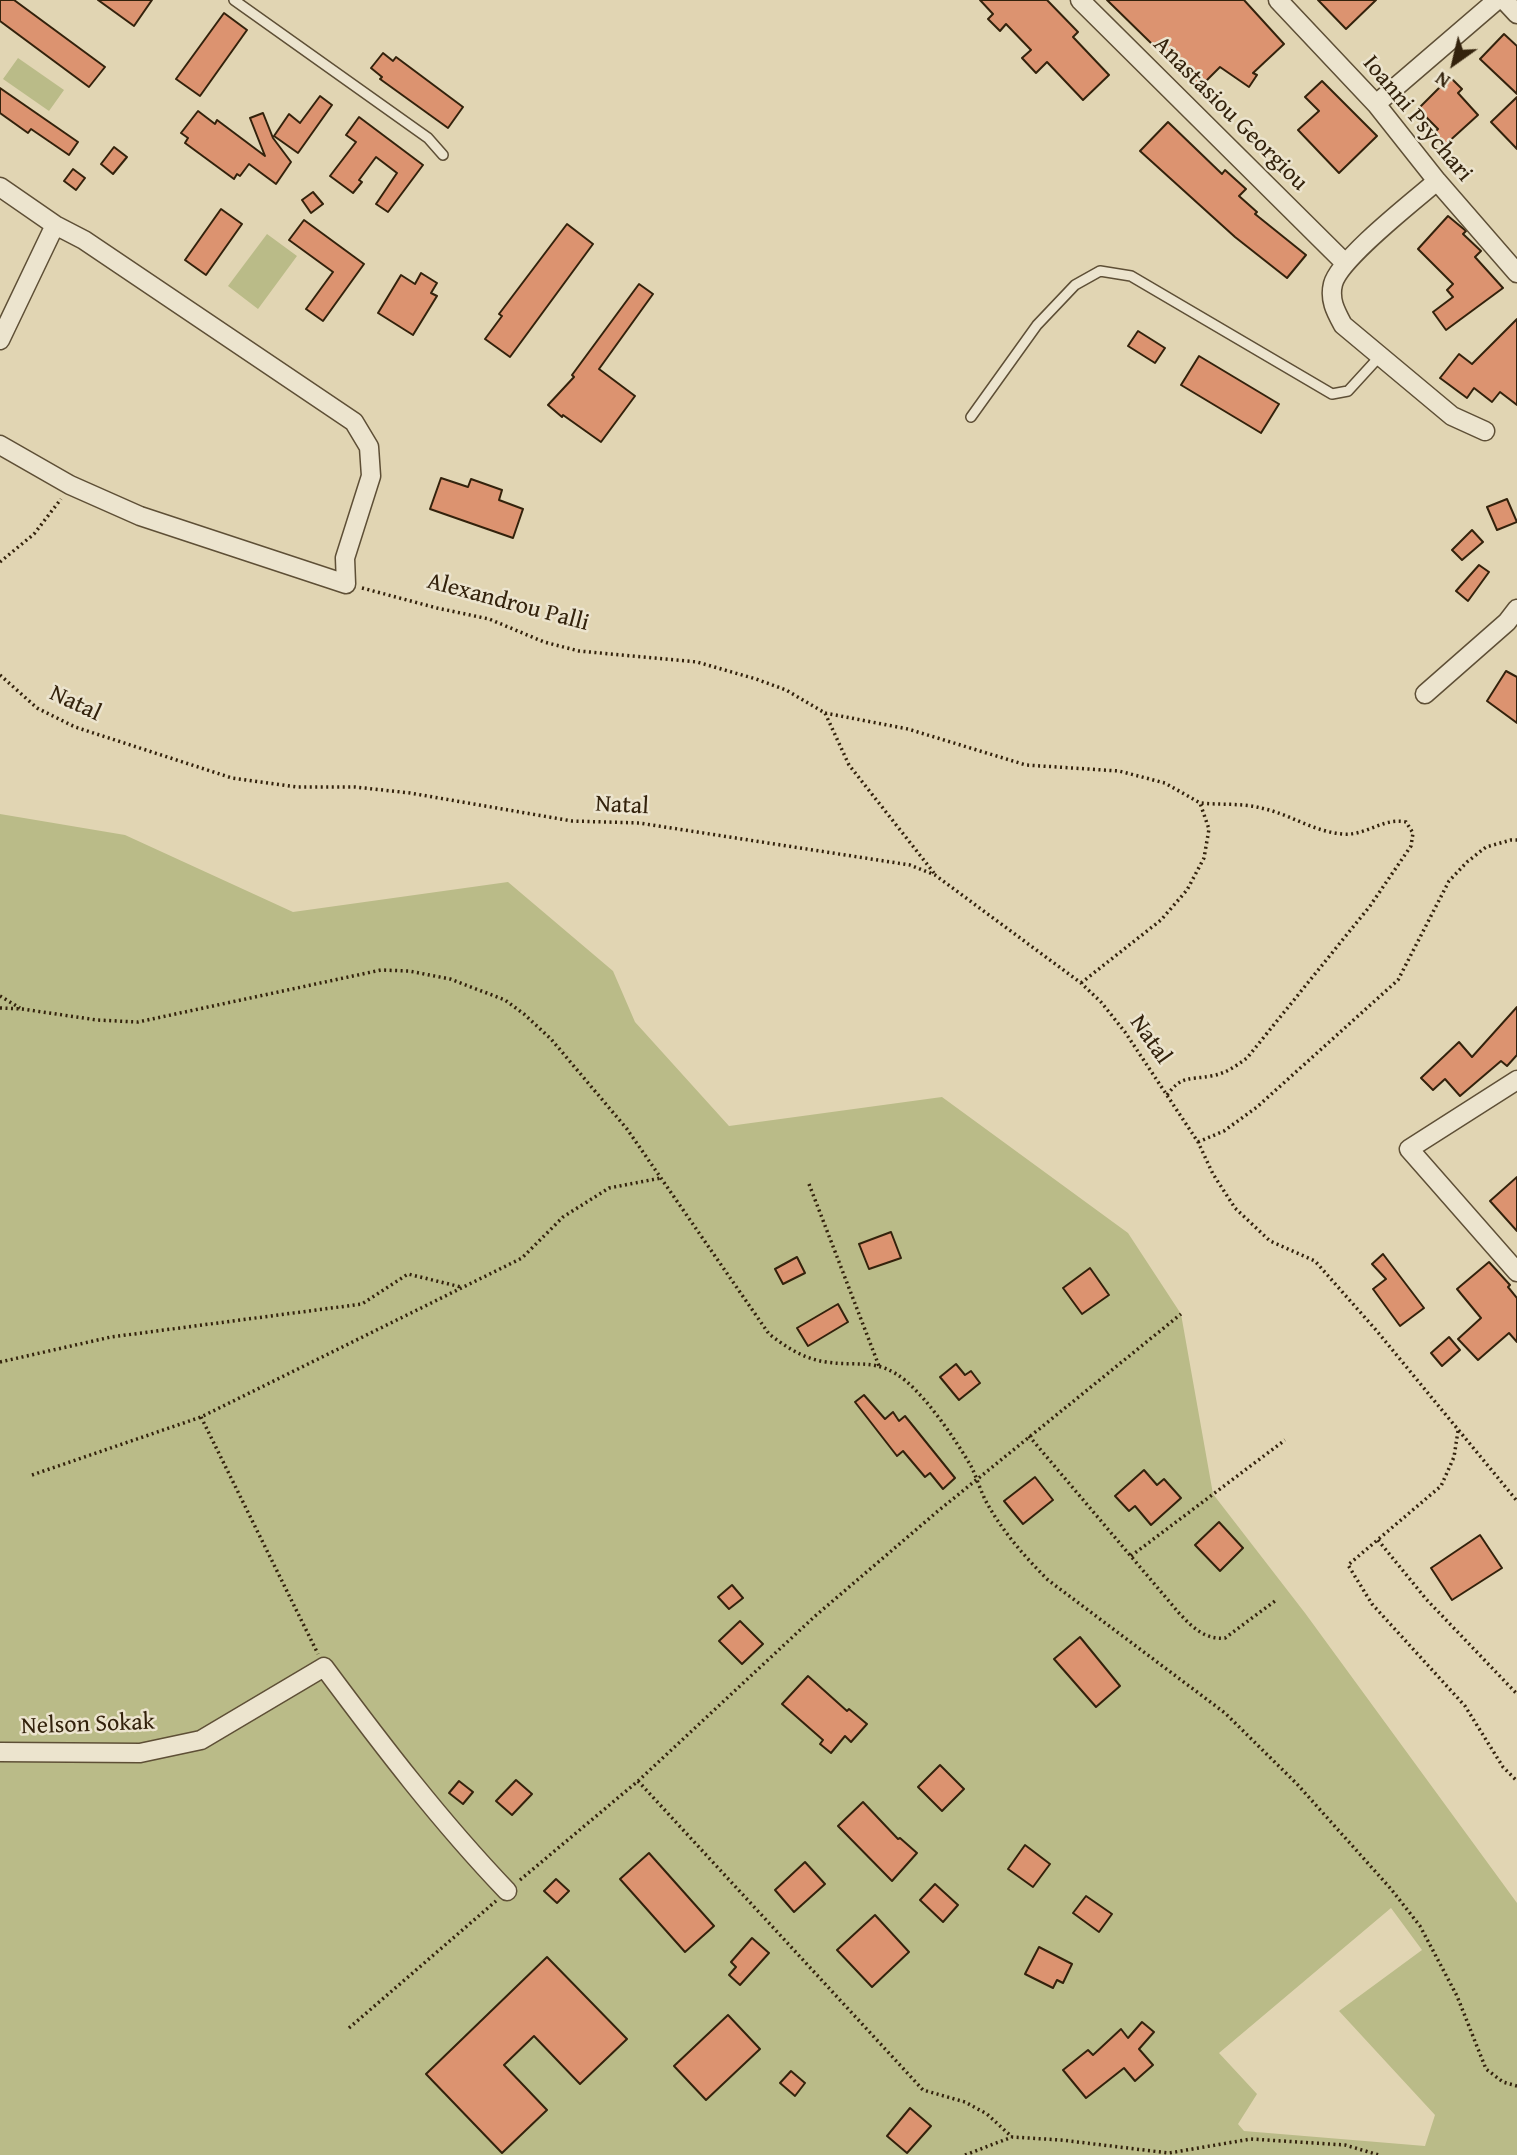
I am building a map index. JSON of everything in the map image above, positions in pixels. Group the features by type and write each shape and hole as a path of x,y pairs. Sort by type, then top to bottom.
{"street":[{"name":"Anastasiou Georgiou","path":"1080,0 1345,263"},
{"name":"Ioanni Psychari","path":"1278,0 1376,104 1437,181 1517,272"},
{"path":"1376,104 1497,0"},
{"path":"1504,0 1517,14"},
{"path":"1437,181 1345,263 1333,283 1332,305 1343,325 1380,356 1452,415 1485,431"},
{"path":"0,187 55,225 84,240 354,422 369,447 371,476 345,558 346,584 140,516 70,485 0,445"},
{"path":"0,341 55,225"},
{"path":"1424,694 1514,621"},
{"path":"1517,1080 1409,1149 1517,1272"},
{"path":"324,1667 397,1766 507,1891"},
{"name":"Nelson Sokak","path":"0,1752 140,1753 201,1740 324,1667"}],"lane":[{"path":"234,0 428,138 443,155"},
{"path":"971,417 1037,325 1075,285 1100,271 1131,276 1332,394 1348,391 1380,356"}],"path":[{"path":"0,562 34,534 70,485"},
{"name":"Alexandrou Palli","path":"346,584 437,608 489,618 544,642 579,651 697,662 786,690 825,713 908,729 1026,765 1119,771 1165,783 1200,803"},
{"name":"Natal","path":"0,675 37,708 75,727 232,778 297,787 355,787 410,793 572,821 639,823 910,865 935,874 1081,983 1101,1003 1125,1032 1198,1142 1213,1174 1235,1208 1270,1241 1315,1261 1376,1330 1517,1501"},
{"path":"825,713 849,765 935,874"},
{"path":"1081,983 1161,920 1188,890 1204,858 1209,829 1200,803 1259,807 1327,832 1348,835 1394,819 1406,822 1413,833 1411,846 1370,906 1247,1058 1222,1073 1188,1078 1175,1084 1167,1096"},
{"path":"1198,1142 1224,1131 1257,1107 1398,980 1449,881 1486,847 1511,839 1517,841"},
{"path":"0,1008 138,1023 381,970 409,971 450,979 505,1000 551,1039 626,1129 769,1334 812,1359 828,1363 866,1363 879,1366 905,1381 931,1409 972,1469 1006,1532 1027,1559 1048,1580 1225,1713 1288,1774 1391,1889 1420,1926 1457,1996 1486,2069 1503,2082 1517,2085"},
{"path":"0,996 22,1009"},
{"path":"33,1475 201,1417 522,1258 563,1217 609,1188 662,1178"},
{"path":"809,1184 879,1366"},
{"path":"0,1362 111,1337 362,1304 408,1274 463,1288"},
{"path":"349,2028 638,1781 814,1617 1029,1436 1181,1314"},
{"path":"201,1417 324,1667"},
{"path":"1458,1430 1454,1457 1441,1486 1348,1565 1372,1604 1465,1706 1503,1766 1517,1782"},
{"path":"1029,1436 1189,1624 1206,1636 1216,1639 1231,1636 1275,1601"},
{"path":"1131,1556 1285,1440"},
{"path":"1378,1541 1426,1599 1517,1694"},
{"path":"638,1781 923,2090 965,2102 987,2114 1012,2137"},
{"path":"965,2155 1012,2137 1169,2153 1251,2139 1345,2145 1379,2155"}],"green space":[{"path":"18,58 64,90 49,111 3,79"},
{"path":"267,234 297,256 258,309 228,286"},
{"path":"0,814 125,835 293,912 508,882 613,971 635,1022 729,1126 942,1097 1128,1233 1181,1314 1213,1494 1305,1613 1517,1903 1517,2155 0,2155","holes":["1391,1908 1422,1950 1339,2011 1435,2115 1425,2146 1244,2131 1238,2124 1257,2094 1219,2053"]}],"building":[{"path":"0,0 14,0 105,67 89,87 0,21"},
{"path":"98,0 152,0 134,26"},
{"path":"980,0 1047,0 1078,32 1073,37 1109,75 1083,100 1047,62 1036,73 1022,58 1031,50 1006,24 1000,31 988,19 993,14"},
{"path":"1107,0 1244,0 1284,44 1253,73 1257,75 1249,87 1220,67 1198,89"},
{"path":"1318,0 1376,0 1346,29"},
{"path":"224,13 247,30 200,96 176,79"},
{"path":"1504,34 1517,46 1517,94 1480,59"},
{"path":"383,53 393,61 396,57 463,107 448,128 380,79 382,77 371,68"},
{"path":"1450,77 1462,89 1458,93 1478,115 1445,145 1434,133 1438,129 1418,109"},
{"path":"1322,81 1377,136 1339,173 1298,130 1319,111 1305,97"},
{"path":"0,88 78,142 69,155 31,129 28,133 0,113"},
{"path":"320,96 332,105 298,153 274,136 289,114 300,123"},
{"path":"1517,97 1517,149 1491,122"},
{"path":"198,111 215,124 217,120 265,156 250,118 263,113 273,138 291,162 276,184 249,164 240,176 237,174 234,179 185,143 188,138 181,133"},
{"path":"359,117 423,165 388,212 376,204 397,173 376,157 353,193 330,176 356,142 346,135"},
{"path":"1168,122 1222,174 1225,170 1246,189 1239,196 1257,212 1255,214 1306,255 1287,278 1235,237 1140,151"},
{"path":"114,147 127,157 113,174 101,164"},
{"path":"73,169 85,178 76,190 64,181"},
{"path":"313,192 323,204 311,213 302,200"},
{"path":"221,209 242,224 206,275 185,260"},
{"path":"1448,216 1466,231 1463,234 1481,251 1475,257 1503,288 1446,330 1433,312 1453,297 1447,290 1453,284 1418,249"},
{"path":"304,220 364,264 323,321 306,309 333,272 289,240"},
{"path":"567,224 593,244 510,357 485,339 502,316 499,314"},
{"path":"421,273 437,283 431,293 437,296 413,335 378,313 401,275 415,284"},
{"path":"639,284 653,294 599,369 635,396 601,442 548,405 574,377 572,375"},
{"path":"1517,319 1517,405 1500,392 1492,402 1474,388 1467,398 1440,378 1459,354 1472,364"},
{"path":"1138,331 1165,348 1155,363 1128,346"},
{"path":"1199,356 1279,404 1261,433 1181,385"},
{"path":"441,478 468,487 471,479 502,490 499,500 523,509 513,538 430,509"},
{"path":"1507,499 1517,522 1497,530 1487,507"},
{"path":"1472,530 1483,542 1462,560 1452,550"},
{"path":"1479,565 1489,572 1468,601 1456,591"},
{"path":"1506,671 1517,677 1517,723 1487,701"},
{"path":"1517,1007 1517,1055 1507,1066 1501,1061 1460,1096 1445,1079 1433,1090 1421,1078 1459,1042 1472,1057"},
{"path":"1517,1177 1517,1231 1490,1201"},
{"path":"891,1232 901,1258 869,1269 859,1244"},
{"path":"1383,1254 1424,1308 1400,1326 1373,1289 1386,1279 1372,1264"},
{"path":"797,1257 805,1273 783,1284 775,1269"},
{"path":"1489,1262 1510,1285 1508,1287 1517,1298 1517,1342 1509,1333 1478,1360 1458,1339 1481,1318 1457,1289"},
{"path":"1090,1268 1109,1295 1082,1314 1063,1288"},
{"path":"838,1304 848,1322 808,1346 797,1328"},
{"path":"1449,1337 1460,1350 1442,1366 1431,1353"},
{"path":"956,1364 965,1375 971,1371 980,1383 959,1400 940,1377"},
{"path":"864,1395 885,1419 893,1412 899,1421 905,1416 955,1478 943,1489 930,1473 925,1477 903,1451 897,1456 855,1402"},
{"path":"1144,1470 1157,1485 1164,1479 1181,1498 1151,1525 1135,1506 1129,1511 1115,1496"},
{"path":"1035,1477 1053,1500 1023,1524 1004,1501"},
{"path":"1219,1522 1243,1548 1220,1571 1195,1545"},
{"path":"1480,1535 1502,1568 1452,1600 1431,1568"},
{"path":"732,1585 743,1598 729,1609 718,1597"},
{"path":"740,1621 763,1644 742,1664 719,1641"},
{"path":"1080,1637 1120,1686 1096,1707 1054,1659"},
{"path":"808,1676 847,1711 849,1709 867,1724 851,1742 845,1736 831,1753 820,1744 823,1740 782,1704"},
{"path":"940,1765 964,1789 942,1811 918,1787"},
{"path":"516,1780 532,1794 512,1815 496,1801"},
{"path":"459,1781 473,1792 463,1804 449,1793"},
{"path":"863,1802 898,1839 917,1853 892,1881 838,1826"},
{"path":"1025,1845 1050,1864 1033,1887 1008,1869"},
{"path":"649,1853 714,1926 685,1952 620,1879"},
{"path":"805,1862 825,1884 794,1912 775,1890"},
{"path":"556,1879 569,1891 557,1903 544,1891"},
{"path":"935,1884 958,1905 943,1922 920,1900"},
{"path":"1086,1896 1112,1914 1099,1932 1073,1913"},
{"path":"875,1915 909,1952 872,1987 837,1950"},
{"path":"752,1938 769,1953 740,1985 729,1975 736,1967 731,1962"},
{"path":"1039,1947 1072,1964 1063,1983 1057,1980 1053,1988 1025,1974"},
{"path":"547,1957 627,2039 580,2084 534,2036 504,2065 547,2110 502,2153 426,2074"},
{"path":"728,2015 760,2049 706,2100 674,2066"},
{"path":"1142,2022 1154,2032 1139,2049 1153,2065 1135,2081 1124,2068 1086,2098 1063,2070 1088,2050 1093,2055 1121,2029 1128,2038"},
{"path":"791,2071 805,2083 795,2096 780,2083"},
{"path":"910,2108 931,2126 907,2153 887,2136"}]}
